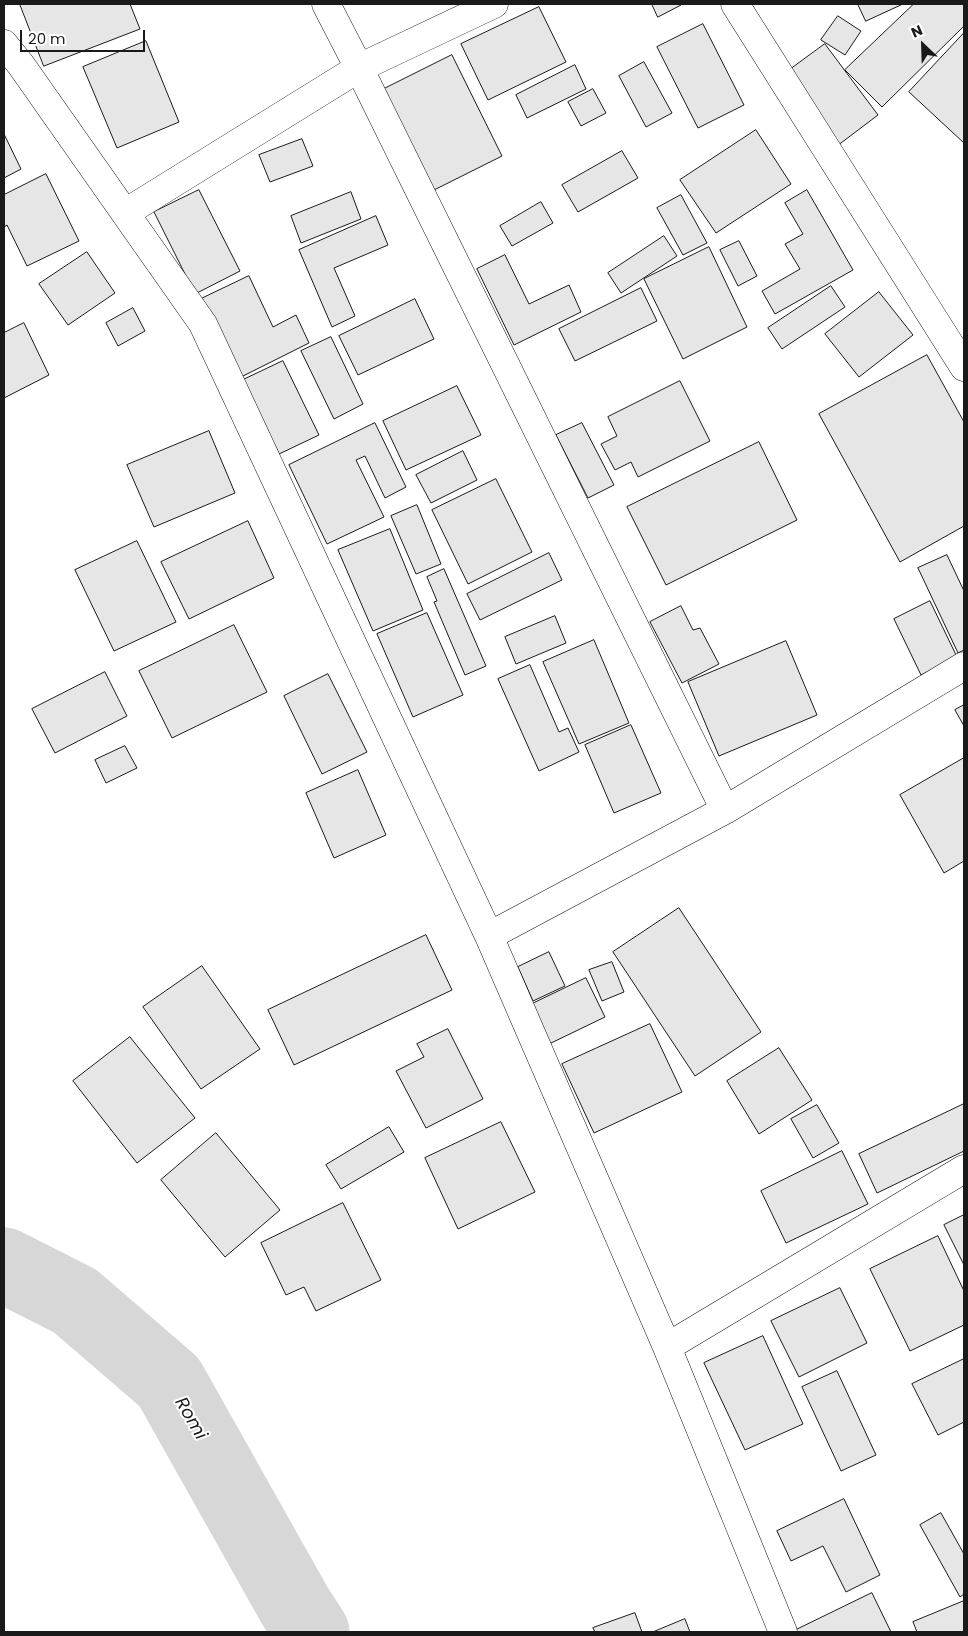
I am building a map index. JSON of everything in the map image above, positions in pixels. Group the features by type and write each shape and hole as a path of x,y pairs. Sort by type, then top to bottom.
{"street":[{"path":"326,4 725,810"},
{"path":"125,213 359,68 494,4"},
{"path":"735,4 964,367"},
{"path":"4,44 21,65 203,324 489,936 667,1347 783,1632"},
{"path":"489,936 725,810 964,666"},
{"path":"667,1347 964,1169"}],"building":[{"path":"20,4 130,4 140,29 44,66"},
{"path":"652,4 680,4 681,5 658,17"},
{"path":"858,4 903,4 866,21"},
{"path":"914,4 964,4 964,26 882,107 845,70"},
{"path":"539,7 566,62 488,100 461,44"},
{"path":"838,16 861,31 845,55 821,40"},
{"path":"703,24 744,105 698,128 657,47"},
{"path":"964,33 964,143 909,92"},
{"path":"146,41 179,122 117,148 83,67"},
{"path":"825,44 878,115 837,146 784,74"},
{"path":"452,55 502,156 434,190 384,89"},
{"path":"644,62 672,113 646,127 619,76"},
{"path":"575,65 586,89 527,118 516,95"},
{"path":"593,89 606,113 581,126 568,102"},
{"path":"756,130 791,184 716,233 680,180"},
{"path":"4,134 21,169 4,178"},
{"path":"302,139 313,166 270,182 259,155"},
{"path":"622,151 638,178 578,212 562,185"},
{"path":"46,174 79,241 27,266 7,225 4,227 4,195"},
{"path":"199,190 240,271 195,294 154,212"},
{"path":"807,190 853,270 775,314 762,291 800,269 785,244 803,234 785,203"},
{"path":"351,192 361,219 301,243 291,216"},
{"path":"681,195 707,243 683,255 657,208"},
{"path":"541,202 553,223 512,246 500,226"},
{"path":"376,216 388,245 334,268 355,316 332,327 299,250"},
{"path":"664,236 677,256 621,293 608,273"},
{"path":"739,241 757,276 738,286 720,250"},
{"path":"709,247 747,327 683,359 644,279"},
{"path":"87,252 115,293 68,325 39,284"},
{"path":"505,255 529,304 569,285 581,312 514,345 477,269"},
{"path":"249,276 273,327 296,315 309,343 239,378 201,299"},
{"path":"831,286 845,307 782,349 768,328"},
{"path":"641,288 657,321 575,361 559,329"},
{"path":"879,292 913,335 859,377 825,334"},
{"path":"415,299 434,339 358,375 339,336"},
{"path":"133,308 145,331 118,346 106,323"},
{"path":"24,323 49,375 4,398 4,333"},
{"path":"331,337 363,404 334,419 301,351"},
{"path":"927,355 964,422 964,526 900,562 819,414"},
{"path":"283,361 319,435 279,454 243,380"},
{"path":"680,381 710,441 638,477 631,462 615,470 601,444 617,436 608,417"},
{"path":"457,386 481,435 406,470 383,421"},
{"path":"375,423 406,487 385,498 365,456 356,460 384,517 327,544 289,465"},
{"path":"582,423 614,485 588,498 556,435"},
{"path":"209,431 235,493 154,527 127,465"},
{"path":"759,442 797,520 666,585 627,507"},
{"path":"463,451 477,480 431,503 416,475"},
{"path":"496,479 532,552 468,584 432,510"},
{"path":"417,505 441,564 416,574 391,516"},
{"path":"248,521 274,578 189,619 161,562"},
{"path":"390,529 423,610 373,631 338,550"},
{"path":"137,541 176,622 114,651 75,570"},
{"path":"549,553 562,580 480,620 467,594"},
{"path":"947,555 964,591 964,650 958,653 918,568"},
{"path":"444,569 486,666 465,675 434,602 437,601 427,577"},
{"path":"930,601 957,657 921,675 894,619"},
{"path":"681,606 693,630 700,628 719,664 682,683 650,622"},
{"path":"427,613 463,695 413,717 377,634"},
{"path":"555,616 566,643 516,664 505,637"},
{"path":"234,625 267,692 172,738 139,671"},
{"path":"594,640 629,723 579,744 543,662"},
{"path":"786,641 817,715 719,756 688,682"},
{"path":"530,665 559,732 568,728 579,752 539,771 498,679"},
{"path":"105,672 127,716 55,753 32,709"},
{"path":"328,674 367,752 322,774 284,696"},
{"path":"964,705 964,726 955,710"},
{"path":"631,725 661,793 614,813 585,745"},
{"path":"125,746 137,768 106,783 95,760"},
{"path":"964,758 964,861 944,873 900,795"},
{"path":"358,770 386,835 334,858 306,793"},
{"path":"679,908 761,1032 695,1076 613,952"},
{"path":"426,935 452,990 294,1065 268,1010"},
{"path":"549,952 565,986 533,1001 518,967"},
{"path":"612,962 624,992 602,1001 589,970"},
{"path":"202,966 260,1049 201,1089 143,1007"},
{"path":"586,978 605,1017 549,1044 530,1005"},
{"path":"650,1024 682,1092 594,1133 562,1064"},
{"path":"448,1029 483,1099 426,1128 396,1071 424,1057 417,1044"},
{"path":"130,1037 195,1118 137,1163 73,1081"},
{"path":"779,1048 812,1100 759,1134 727,1081"},
{"path":"964,1104 964,1151 877,1193 859,1154"},
{"path":"817,1105 839,1143 813,1158 791,1119"},
{"path":"501,1122 535,1192 458,1229 425,1158"},
{"path":"389,1127 404,1152 341,1189 326,1165"},
{"path":"216,1133 280,1210 225,1257 161,1180"},
{"path":"842,1151 868,1204 786,1243 761,1191"},
{"path":"343,1203 381,1280 316,1311 304,1287 286,1295 261,1243"},
{"path":"964,1215 964,1265 944,1225"},
{"path":"938,1236 964,1291 964,1325 910,1351 870,1269"},
{"path":"840,1288 867,1343 799,1377 771,1321"},
{"path":"763,1336 803,1424 745,1450 704,1363"},
{"path":"964,1359 964,1422 938,1435 912,1384"},
{"path":"837,1371 876,1455 841,1471 802,1387"},
{"path":"844,1499 880,1575 846,1592 823,1546 791,1561 777,1531"},
{"path":"941,1513 964,1554 964,1594 960,1597 920,1525"},
{"path":"872,1593 891,1632 797,1632 796,1630"},
{"path":"964,1601 964,1632 917,1632 913,1622"},
{"path":"635,1613 642,1632 595,1632 593,1628"},
{"path":"685,1619 690,1632 653,1632"}],"waterway":[{"name":"Romi","path":"4,1265 75,1301 169,1382 295,1606 312,1632"}]}
